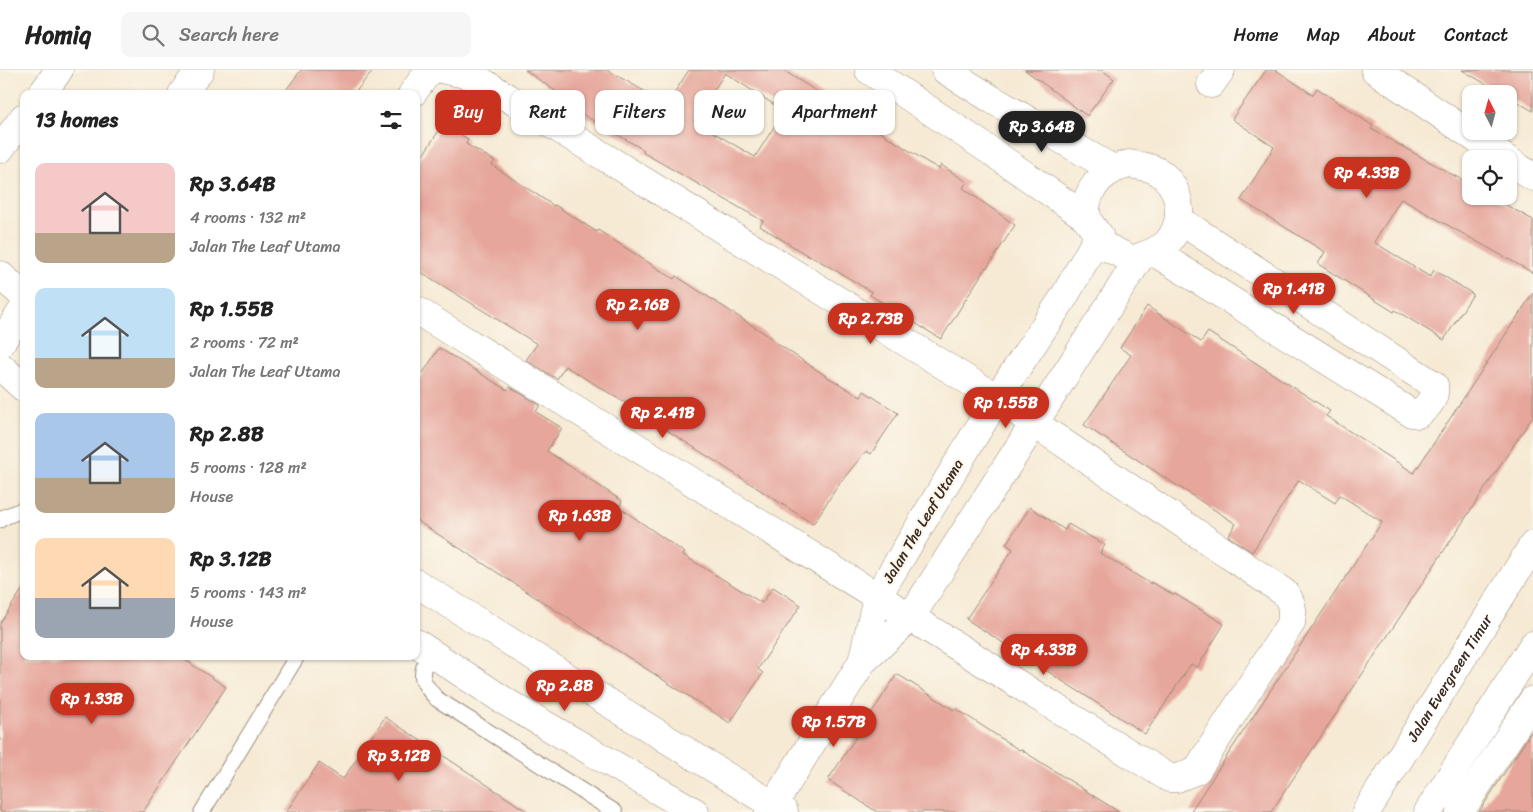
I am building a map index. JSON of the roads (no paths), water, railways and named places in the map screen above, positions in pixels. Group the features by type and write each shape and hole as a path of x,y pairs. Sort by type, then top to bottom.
{"street":[{"path":"45,90 59,70"},
{"path":"185,90 200,70"},
{"path":"415,90 429,71 433,70"},
{"path":"420,312 1169,778 1177,778 1197,770 1284,637 1291,623 1293,611 1291,602 1285,593 1035,422 471,75 445,70"},
{"path":"869,70 986,148 1093,227"},
{"path":"945,70 1113,169"},
{"path":"1375,70 1492,150"},
{"path":"0,149 20,122"},
{"path":"1146,257 1166,244 1174,233 1179,220 1179,203 1173,187 1162,174 1146,167 1129,164 1113,169 1100,178 1092,190 1087,203 1093,227 1100,244 1146,257 1411,413 1418,414 1430,404 1434,393 1434,384 1179,220"},
{"path":"1517,167 1533,177"},
{"name":"Jalan The Leaf Utama","path":"776,810 862,662 877,597 997,398 1064,297 1093,227"},
{"name":"Jalan The Leaf Utama","path":"862,662 910,618 1035,422 1146,257"},
{"path":"0,275 20,292"},
{"path":"0,344 20,314"},
{"path":"0,366 20,384"},
{"name":"Jalan Evergreen Timur","path":"1366,812 1533,545"},
{"path":"420,586 776,810"},
{"path":"1428,812 1533,645"},
{"path":"423,648 506,702 695,812"},
{"path":"1460,812 1533,700"}],"lane":[{"path":"0,520 20,511"},
{"path":"423,648 422,668 425,686 437,700 615,812"},
{"path":"202,812 290,660"}]}
